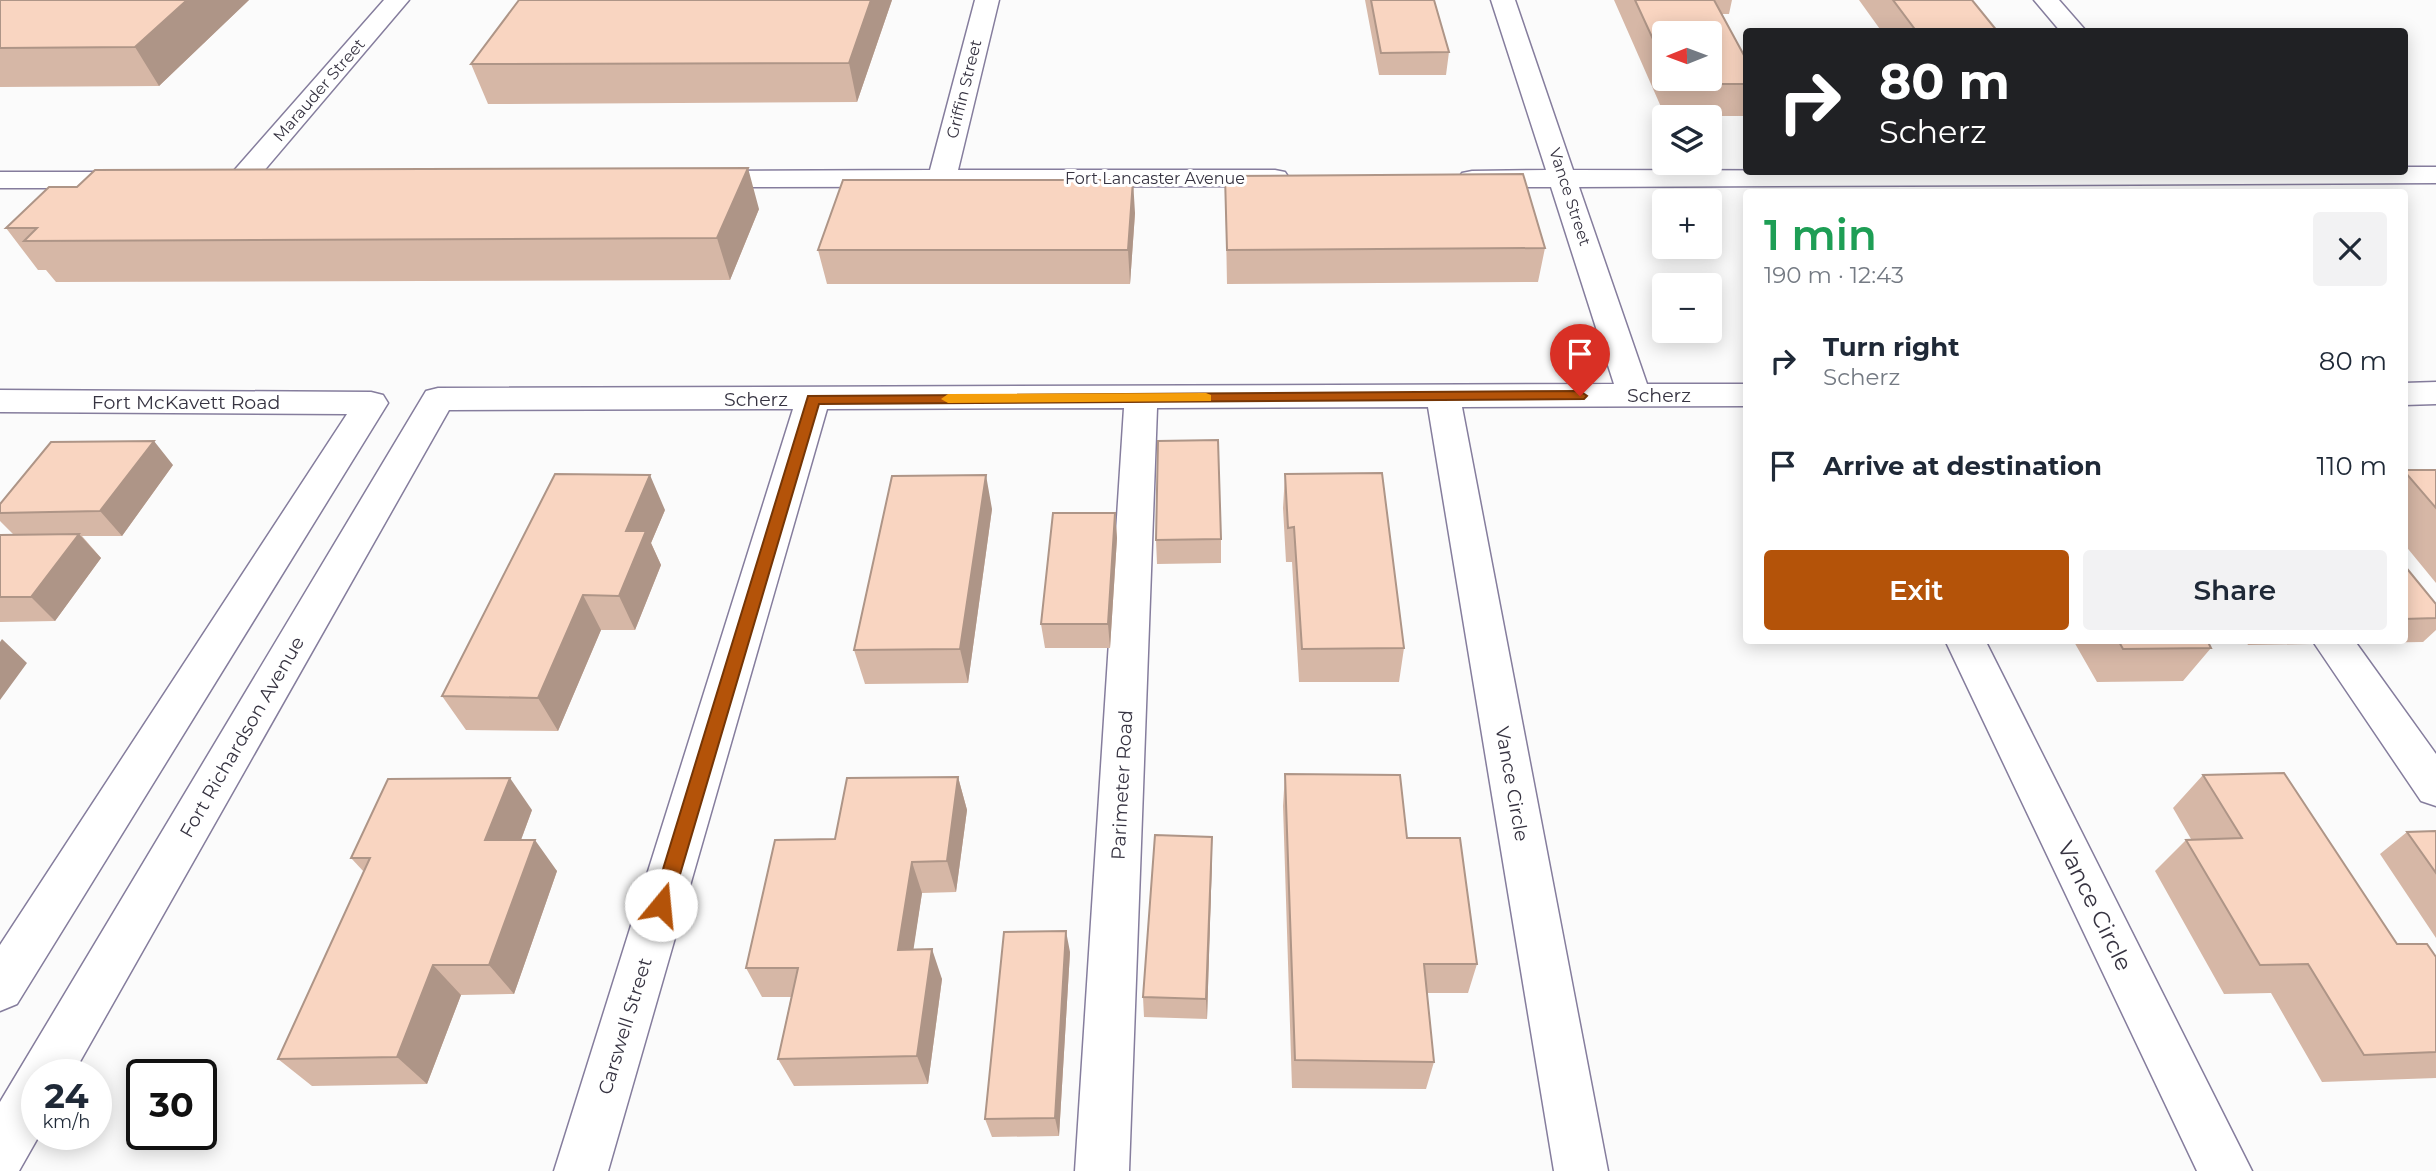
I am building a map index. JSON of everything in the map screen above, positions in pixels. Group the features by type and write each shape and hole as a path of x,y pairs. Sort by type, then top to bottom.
{"street":[{"name":"Marauder Street","path":"282,180 228,180 397,0"},
{"name":"Griffin Street","path":"942,178 987,0"},
{"name":"Vance Street","path":"1503,0 1634,395"},
{"path":"2046,0 2072,28"},
{"path":"1440,179 2080,175"},
{"path":"2408,175 2436,175"},
{"name":"Fort Lancaster Avenue","path":"667,179 1301,178"},
{"path":"0,180 161,180"},
{"path":"2408,394 2436,393"},
{"name":"Scherz","path":"438,399 1743,395"},
{"name":"Vance Circle","path":"1443,397 1581,1171"},
{"name":"Parimeter Road","path":"1102,1171 1142,398"},
{"name":"Fort Richardson Avenue","path":"54,1059 438,399"},
{"name":"Carswell Street","path":"581,1171 813,399"},
{"name":"Fort McKavett Road","path":"0,401 371,403 0,988"},
{"name":"Vance Circle","path":"1967,644 2225,1171"},
{"path":"2335,644 2436,788"},
{"path":"0,1152 21,1116"}],"building":[{"path":"0,0 187,0 135,47 0,48"},
{"path":"519,0 871,0 849,63 471,64"},
{"path":"1371,0 1434,0 1449,52 1381,53"},
{"path":"1635,0 1714,0 1743,53 1743,84 1722,84 1722,21 1652,21 1652,37"},
{"path":"1893,0 1972,0 1995,28 1914,28"},
{"path":"748,168 717,238 24,241 37,228 6,228 49,187 77,187 95,170"},
{"path":"1523,174 1545,248 1227,250 1225,176"},
{"path":"843,180 1133,180 1128,250 818,250"},
{"path":"1218,440 1221,539 1156,540 1158,441"},
{"path":"154,441 100,511 0,513 0,504 51,442"},
{"path":"2408,470 2436,470 2436,508 2408,476"},
{"path":"1382,473 1404,648 1302,649 1294,527 1288,528 1285,474"},
{"path":"555,474 650,475 626,531 646,531 619,596 583,595 538,698 442,696"},
{"path":"986,475 960,649 854,650 892,476"},
{"path":"1053,513 1115,513 1108,624 1041,624"},
{"path":"79,534 31,597 0,597 0,535"},
{"path":"2408,570 2436,604 2436,618 2408,619"},
{"path":"2120,644 2209,644 2211,648 2123,649"},
{"path":"2284,773 2397,944 2427,944 2436,957 2436,1052 2364,1055 2308,964 2260,965 2186,840 2242,838 2203,775"},
{"path":"1285,774 1400,775 1407,838 1460,838 1477,964 1424,964 1434,1062 1295,1060"},
{"path":"958,777 947,861 912,862 898,950 932,949 917,1056 778,1059 798,968 746,968 775,840 835,839 847,778"},
{"path":"510,778 485,840 535,840 489,965 433,965 397,1057 278,1059 370,858 351,858 388,779"},
{"path":"2436,831 2436,873 2407,832"},
{"path":"1155,835 1212,837 1206,999 1143,997"},
{"path":"1066,931 1055,1118 985,1119 1004,932"}],"slow traffic":[{"path":"948,399 1206,398"}],"route":[{"path":"661,905 813,399 1580,396"}]}
